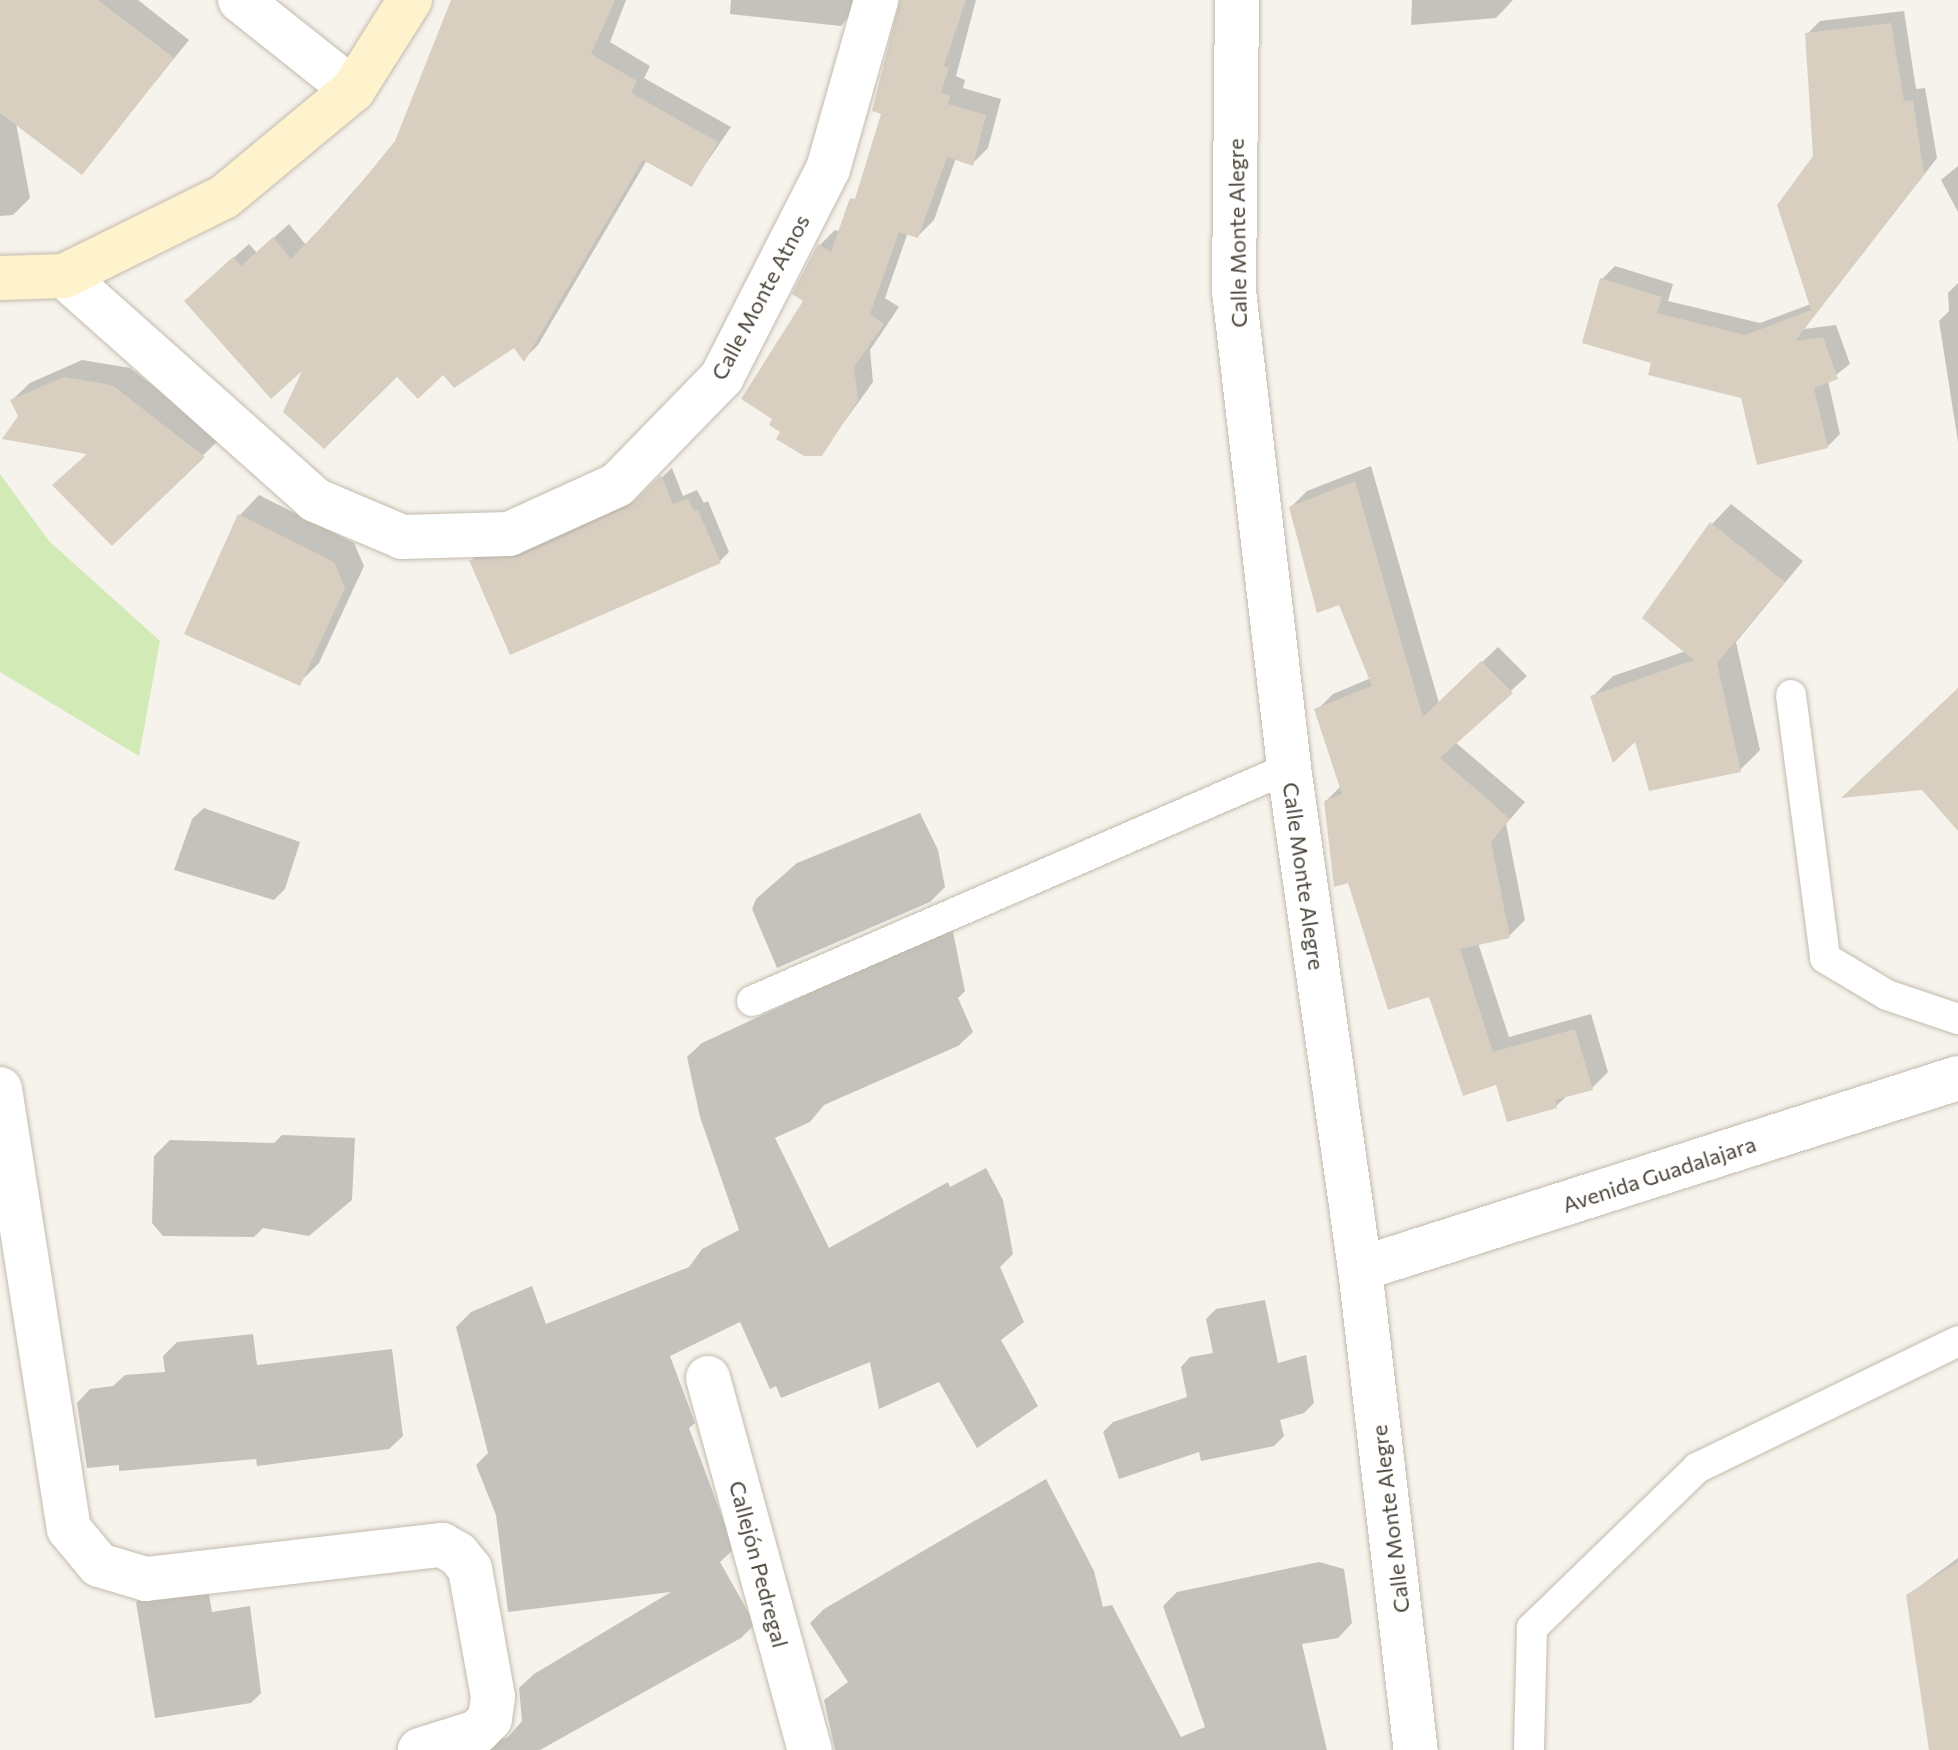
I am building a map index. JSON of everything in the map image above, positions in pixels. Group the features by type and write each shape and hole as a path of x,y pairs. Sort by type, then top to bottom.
{"street":[{"path":"240,0 353,90"},
{"path":"0,278 64,276 224,197 353,90 410,0"},
{"name":"Calle Monte Atnos","path":"64,276 315,500 402,537 509,534 617,485 722,377 828,169 876,0"},
{"name":"Calle Monte Alegre","path":"1237,0 1234,291 1289,768 1360,1269 1416,1750"},
{"name":"Avenida Guadalajara","path":"1360,1269 1958,1078"},
{"path":"0,1089 69,1529 99,1565 146,1579 442,1545 458,1554 470,1569 493,1697 490,1719 477,1732 420,1750"},
{"name":"Callejón Pedregal","path":"708,1378 810,1750"}],"lane":[{"path":"1791,695 1825,958 1887,995 1958,1019"},
{"path":"752,1001 1289,768"},
{"path":"1529,1750 1532,1628 1697,1468 1958,1341"}],"green space":[{"path":"0,474 49,541 160,641 139,756 0,672"}],"building":[{"path":"0,0 98,0 174,58 82,175 0,113"},
{"path":"451,0 615,0 591,54 637,81 631,93 718,142 692,187 643,160 524,362 514,348 454,388 443,375 418,399 397,377 324,449 283,412 302,371 271,399 184,301 233,257 241,266 273,237 291,259 348,199 395,141"},
{"path":"900,0 966,0 944,66 949,68 941,92 950,96 948,104 986,115 973,166 947,157 918,238 899,232 870,314 884,324 854,367 858,400 822,456 804,456 776,439 780,432 769,425 772,419 741,399 803,301 792,294 818,244 831,252 850,198 855,199 881,114 872,111"},
{"path":"1891,23 1904,101 1913,100 1924,174 1795,341 1823,337 1838,379 1814,388 1828,448 1757,465 1741,398 1648,375 1651,363 1582,343 1600,278 1662,297 1657,313 1745,335 1811,310 1777,205 1813,156 1805,33"},
{"path":"64,377 112,385 205,457 112,546 52,485 87,454 2,439 18,416 10,400"},
{"path":"661,475 673,504 688,498 694,511 698,510 721,563 510,655 469,560 519,557 628,507"},
{"path":"1355,481 1423,717 1481,661 1513,693 1440,758 1510,819 1491,842 1510,938 1460,949 1493,1052 1575,1029 1593,1090 1555,1100 1557,1108 1507,1122 1496,1085 1463,1096 1429,997 1388,1010 1348,883 1334,887 1324,801 1342,794 1314,709 1372,686 1339,605 1317,613 1289,507"},
{"path":"238,514 334,562 345,588 300,686 184,634"},
{"path":"1710,522 1785,582 1717,663 1741,772 1649,791 1635,742 1613,763 1590,696 1694,660 1642,618"},
{"path":"1958,688 1958,831 1922,790 1841,798"},
{"path":"1958,1562 1958,1750 1929,1750 1906,1595"}]}
